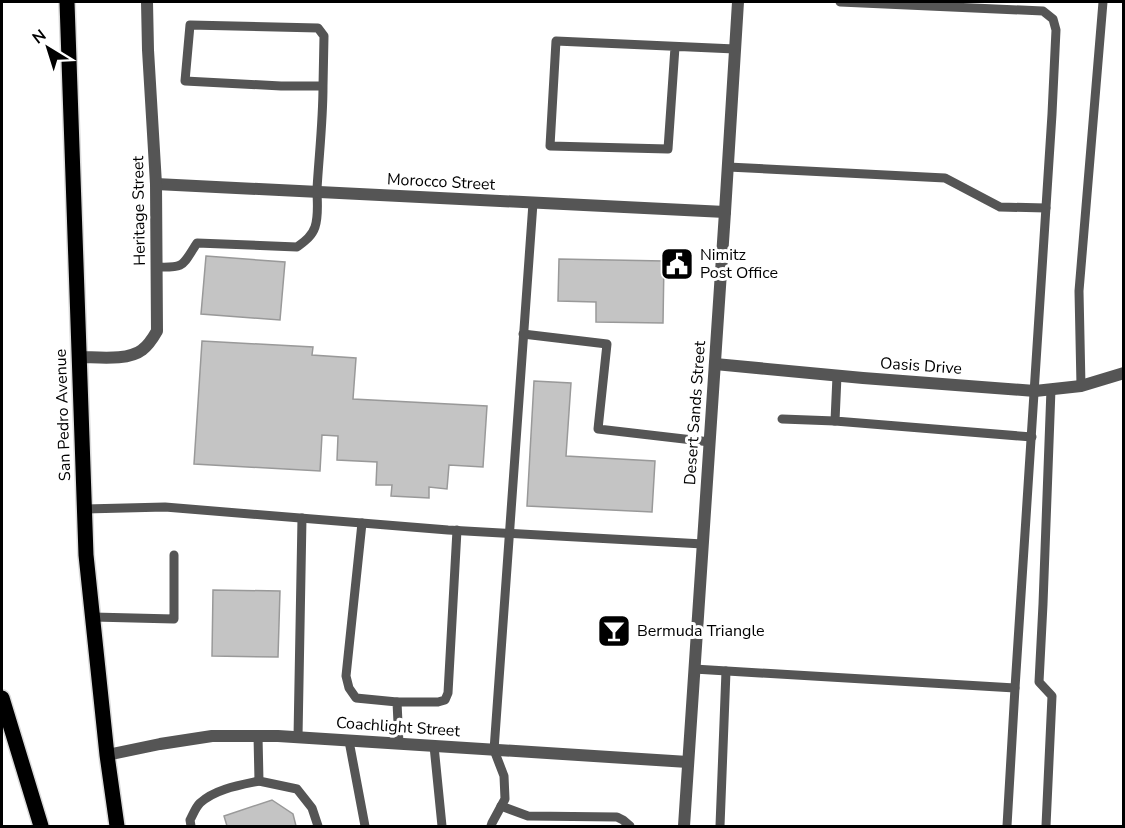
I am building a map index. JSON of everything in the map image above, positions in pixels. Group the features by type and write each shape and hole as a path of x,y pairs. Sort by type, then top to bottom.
{"main road":[{"name":"San Pedro Avenue","path":"67,2 86,555 107,755 117,826"},
{"path":"2,698 41,826"}],"street":[{"name":"Heritage Street","path":"79,357 126,357 140,352 149,344 157,331 156,184 147,2"},
{"name":"Desert Sands Street","path":"684,826 738,2"},
{"name":"Morocco Street","path":"156,184 726,212"},
{"name":"Oasis Drive","path":"715,364 1035,391 1081,386 1124,374"},
{"name":"Coachlight Street","path":"107,755 212,736 258,736 688,762"}],"lane":[{"path":"840,2 1043,11 1053,18 1056,30 1007,826"},
{"path":"1081,386 1079,291 1103,2"},
{"path":"157,267 176,268 183,264 197,243 297,247 307,240 315,229 318,217 317,192 323,110 324,36 318,28 190,25 185,81 323,86"},
{"path":"675,47 668,149 550,146 556,41 735,49"},
{"path":"728,167 945,178 1000,207 1046,208"},
{"path":"491,826 505,799 504,776 494,750 533,203"},
{"path":"523,334 607,344 598,429 710,442"},
{"path":"835,421 837,376"},
{"path":"1046,826 1052,696 1038,682 1051,389"},
{"path":"782,419 835,421 1032,437"},
{"path":"84,509 165,507 457,530 703,544"},
{"path":"298,737 302,518"},
{"path":"362,523 346,676 349,688 356,698 397,702 438,702 445,699 448,693 457,530"},
{"path":"93,617 174,619 174,555"},
{"path":"694,669 1015,688"},
{"path":"720,826 726,671"},
{"path":"397,702 399,744"},
{"path":"258,736 259,781"},
{"path":"349,741 365,826"},
{"path":"434,746 442,826"},
{"path":"191,826 190,820 198,805 210,796 232,787 259,781 297,789 312,808 318,826"},
{"path":"501,806 528,816 617,817 630,826"}],"building":[{"path":"206,256 285,262 280,320 201,314"},
{"path":"559,259 664,261 663,323 596,322 596,302 558,301"},
{"path":"202,341 313,347 312,355 356,358 353,399 487,406 483,467 449,465 447,489 429,487 429,498 391,496 392,485 376,485 377,462 337,460 338,436 322,435 320,471 194,464"},
{"path":"534,381 571,383 566,456 655,461 652,512 527,506"},
{"path":"213,590 280,591 278,657 212,656"},
{"path":"272,800 293,814 296,826 227,826 224,816"}],"place":[{"name":"Nimitz Post Office","path":"677,264"},
{"name":"Bermuda Triangle","path":"614,631"}]}
